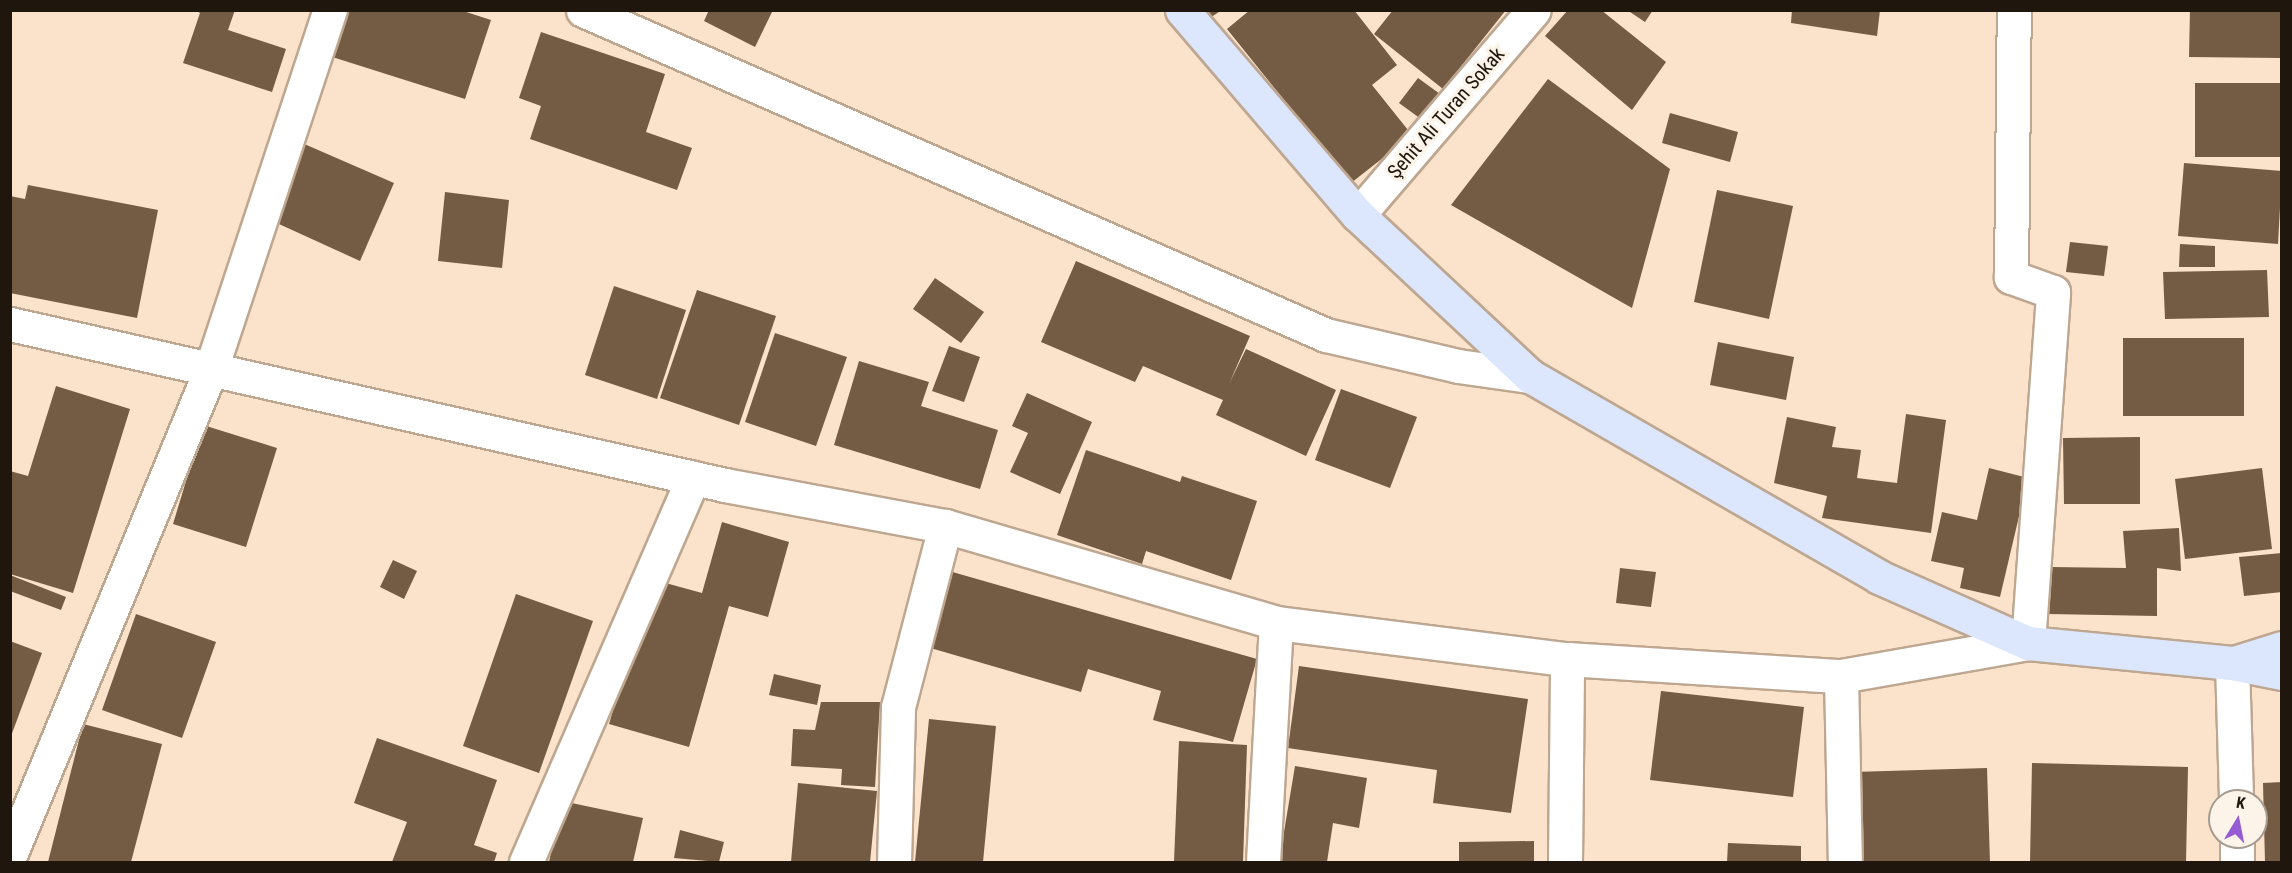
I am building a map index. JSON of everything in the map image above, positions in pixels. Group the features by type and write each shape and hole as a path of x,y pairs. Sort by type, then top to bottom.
{"street":[{"path":"10,855 211,369 330,10"},
{"path":"583,10 1326,335 1458,366 1530,376"},
{"path":"1182,10 1358,214 1530,376 1879,577 2028,644"},
{"name":"Şehit Ali Turan Sokak","path":"1358,214 1534,10"},
{"path":"2014,10 2011,277 2053,292 2028,644"},
{"path":"10,324 693,478 945,526 1276,623 1567,659 1840,676 2028,644 2232,663 2282,673"},
{"path":"526,862 693,478"},
{"path":"894,862 898,707 945,526"},
{"path":"1263,862 1276,623"},
{"path":"2232,663 2282,648"},
{"path":"1565,862 1567,659"},
{"path":"2232,663 2236,789"},
{"path":"1840,676 1845,862"}],"building":[{"path":"195,10 235,10 228,30 286,49 272,92 183,63 200,13"},
{"path":"340,10 460,10 491,20 465,99 326,55"},
{"path":"709,10 773,10 755,47 704,21"},
{"path":"1194,10 1222,10 1202,23"},
{"path":"1250,10 1354,10 1397,65 1372,85 1412,135 1351,183 1227,29"},
{"path":"1393,10 1506,10 1443,89 1374,34"},
{"path":"1568,10 1601,10 1666,62 1632,110 1545,36"},
{"path":"1627,10 1653,10 1645,22"},
{"path":"1792,10 1880,10 1877,36 1791,23"},
{"path":"2190,10 2281,10 2280,58 2189,57"},
{"path":"541,32 665,74 646,132 692,148 677,190 530,139 541,106 519,98"},
{"path":"1418,78 1440,94 1421,119 1399,103"},
{"path":"1548,79 1670,169 1632,308 1451,205"},
{"path":"2195,83 2282,83 2282,157 2195,157"},
{"path":"1670,113 1738,132 1730,162 1662,143"},
{"path":"302,143 394,183 360,261 268,219"},
{"path":"2184,163 2282,171 2278,244 2178,236"},
{"path":"28,185 158,210 137,318 10,293 10,196 25,199"},
{"path":"1717,190 1793,206 1769,319 1694,302"},
{"path":"445,192 509,200 502,268 438,261"},
{"path":"2070,242 2108,246 2104,276 2066,272"},
{"path":"2180,244 2215,246 2215,267 2179,267"},
{"path":"1076,261 1250,336 1229,384 1246,349 1336,390 1306,456 1216,415 1223,400 1143,366 1135,382 1041,342"},
{"path":"2267,270 2269,317 2165,319 2163,272"},
{"path":"935,278 984,312 961,343 913,309"},
{"path":"614,286 686,310 657,399 585,375"},
{"path":"697,290 776,316 739,425 660,398"},
{"path":"775,333 847,357 816,446 745,422"},
{"path":"2123,338 2244,338 2244,416 2123,416"},
{"path":"1718,342 1794,357 1786,400 1710,385"},
{"path":"949,346 980,357 964,402 932,391"},
{"path":"859,361 929,382 921,406 998,430 980,489 834,445"},
{"path":"56,386 130,409 73,593 10,574 10,471 28,476"},
{"path":"1341,389 1417,417 1390,488 1315,460"},
{"path":"1027,393 1092,422 1060,494 1010,472 1028,433 1012,426"},
{"path":"1906,414 1946,420 1931,533 1822,518 1827,496 1774,483 1787,417 1836,427 1832,447 1861,450 1857,478 1897,483"},
{"path":"203,425 277,448 246,547 173,524"},
{"path":"2140,437 2140,504 2064,504 2063,438"},
{"path":"1086,450 1180,482 1182,476 1257,501 1231,580 1146,551 1142,564 1057,535"},
{"path":"1989,468 2028,478 2000,597 1960,588 1964,568 1931,561 1942,512 1977,520"},
{"path":"2262,468 2272,549 2185,559 2175,479"},
{"path":"722,522 789,542 768,617 729,606 689,747 609,724 651,579 702,593"},
{"path":"2179,528 2181,571 2157,568 2157,616 2048,614 2050,567 2126,568 2123,531"},
{"path":"2282,553 2282,592 2244,596 2239,557"},
{"path":"393,560 417,571 404,599 380,587"},
{"path":"1620,568 1656,572 1651,607 1616,603"},
{"path":"949,571 1257,659 1233,742 1153,720 1161,691 1088,669 1081,692 927,647"},
{"path":"10,575 66,597 61,610 10,591"},
{"path":"516,594 593,621 539,773 463,746"},
{"path":"136,614 216,642 182,738 102,710"},
{"path":"10,641 42,653 11,736 10,736"},
{"path":"1299,666 1528,699 1511,813 1433,803 1437,770 1288,748"},
{"path":"774,674 821,685 817,705 769,695"},
{"path":"1661,691 1804,707 1793,797 1650,780"},
{"path":"821,702 880,702 875,787 841,785 842,769 791,766 793,729 815,730"},
{"path":"929,719 996,726 983,862 915,862"},
{"path":"83,724 162,744 131,862 48,862"},
{"path":"377,738 497,780 474,845 497,853 494,862 392,862 407,822 354,803"},
{"path":"1179,741 1247,745 1243,862 1174,862"},
{"path":"2032,763 2188,767 2186,862 2030,862"},
{"path":"1295,766 1367,778 1359,828 1333,823 1327,862 1279,862"},
{"path":"1987,768 1990,862 1856,862 1853,772"},
{"path":"2282,782 2282,862 2265,862 2265,849 2268,849 2268,789 2263,789 2263,783"},
{"path":"798,783 877,791 870,862 791,862"},
{"path":"562,801 643,818 633,862 549,862"},
{"path":"680,830 724,842 719,862 674,858"},
{"path":"1534,841 1534,862 1459,862 1459,842"},
{"path":"1728,843 1801,846 1801,862 1727,862"}]}
